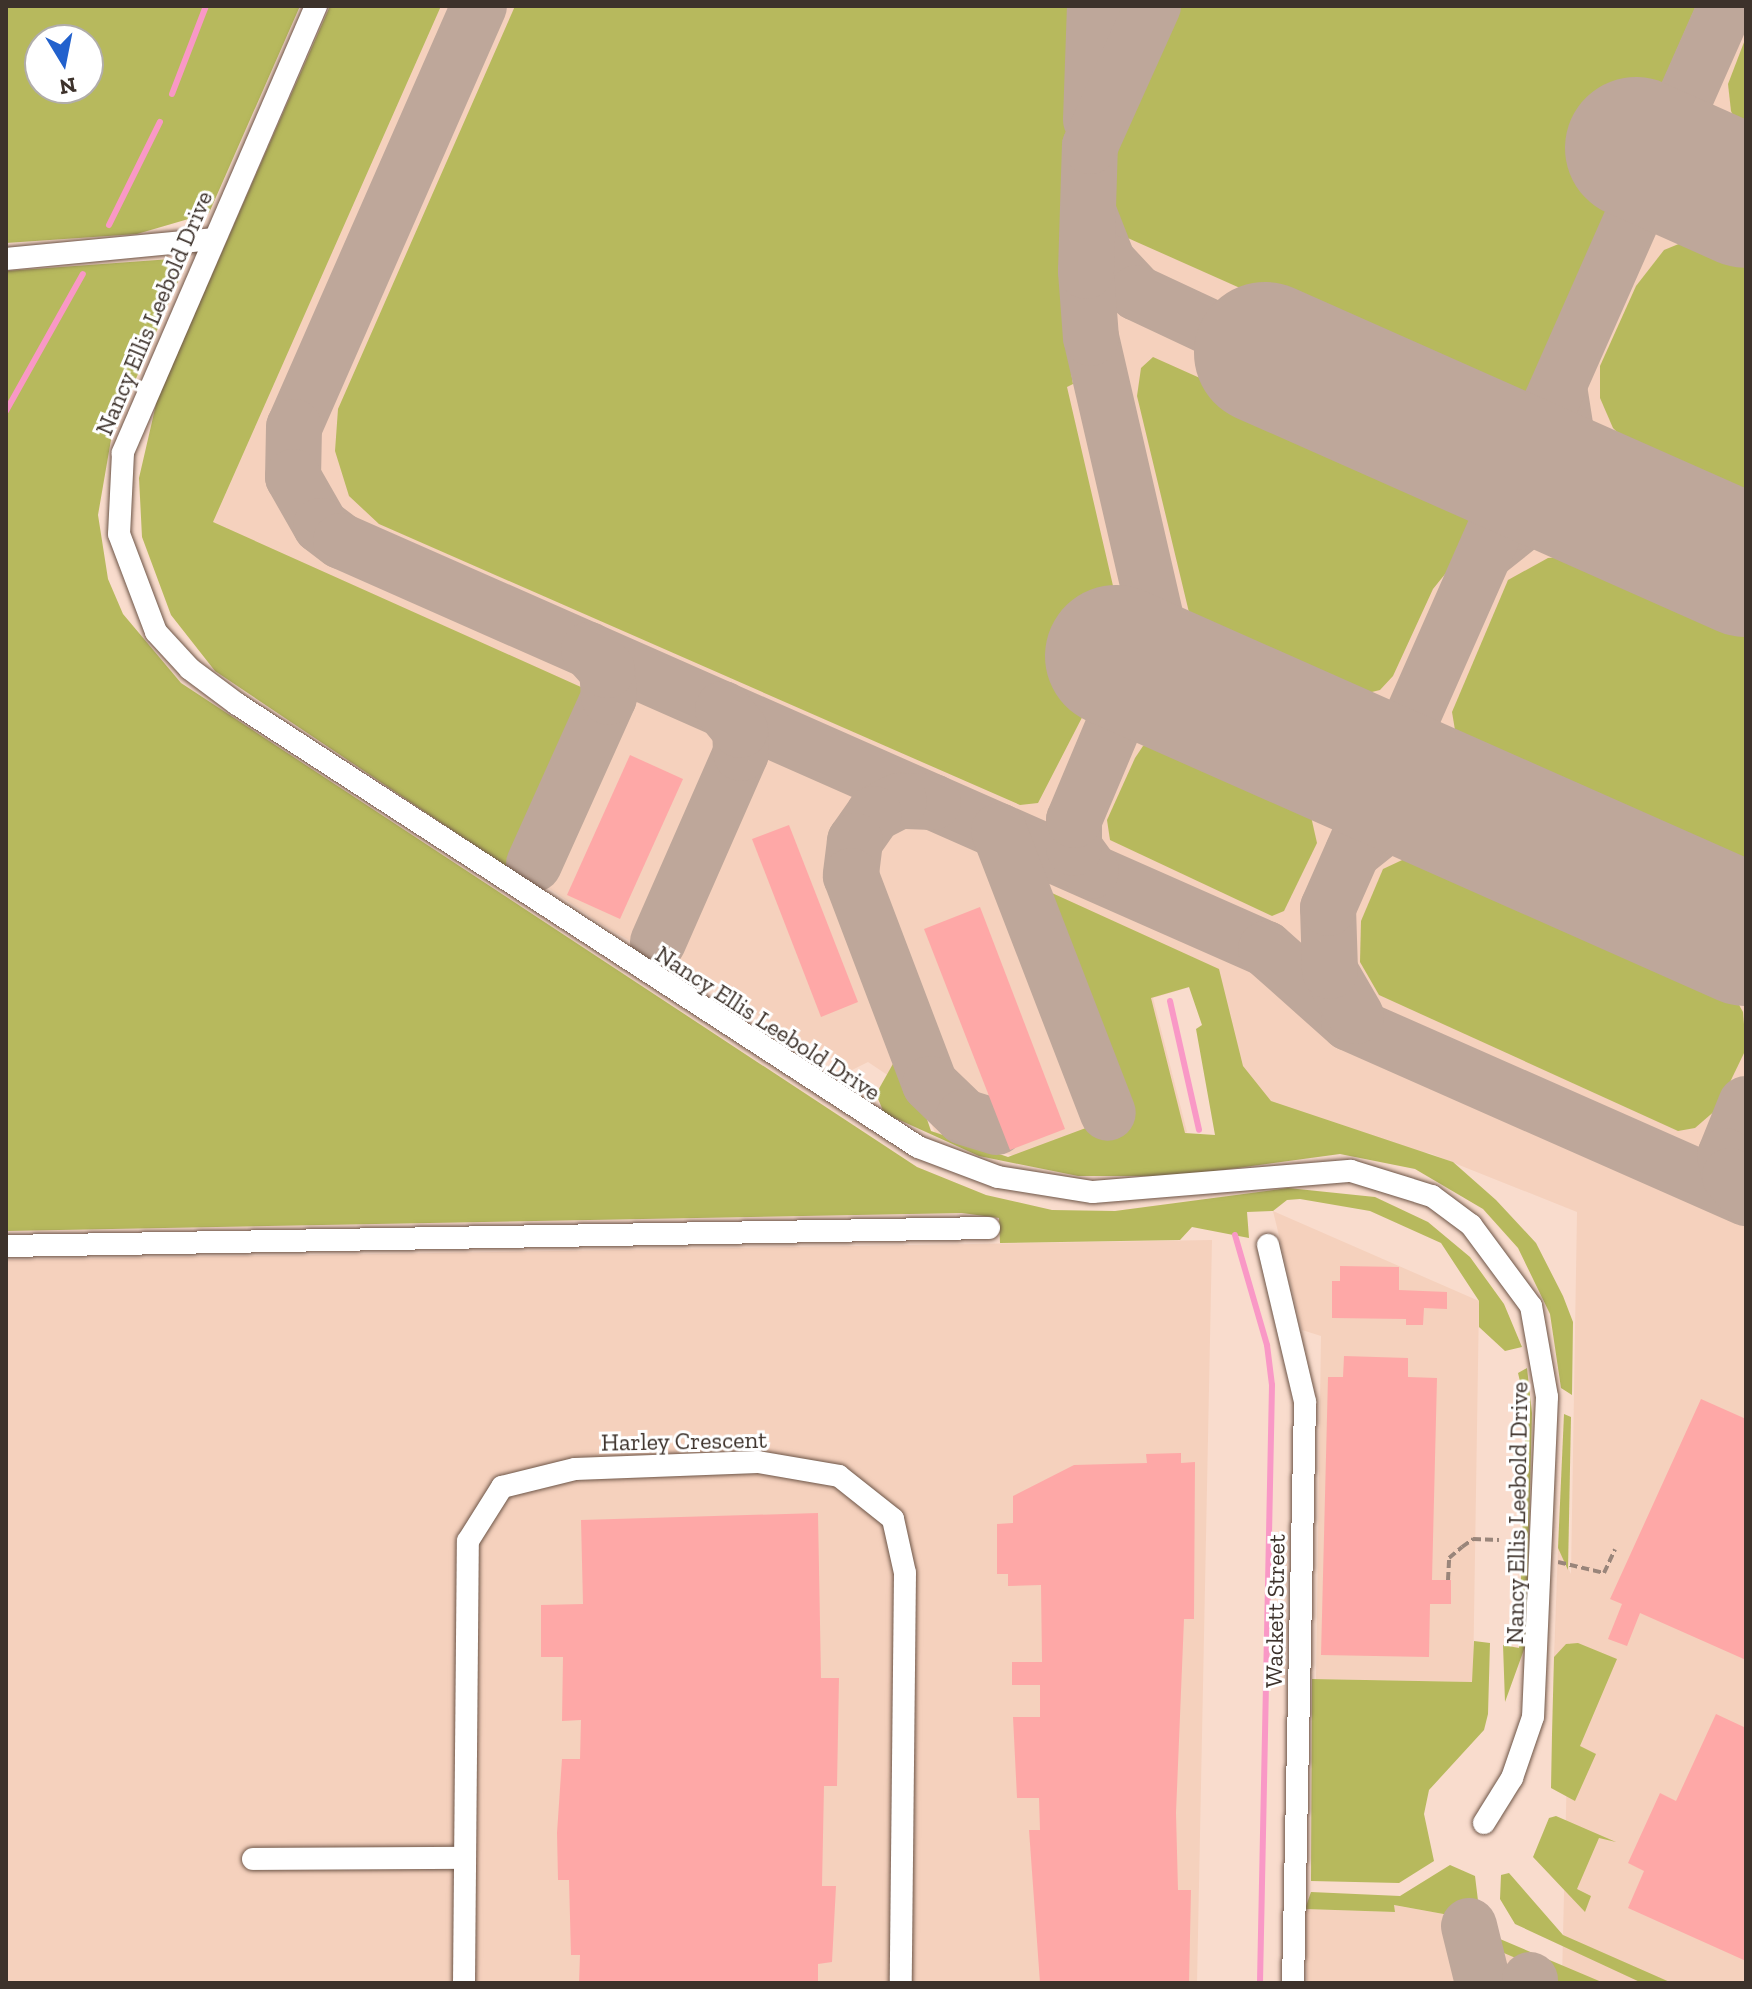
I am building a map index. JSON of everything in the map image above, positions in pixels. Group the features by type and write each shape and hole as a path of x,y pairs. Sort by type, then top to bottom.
{"street":[{"name":"Nancy Ellis Leebold Drive","path":"316,6 131,428 117,508 126,561 156,632 208,684 918,1147 998,1177 1093,1192 1303,1170 1370,1174 1432,1196 1471,1225 1503,1262 1538,1324 1547,1375 1542,1601 1533,1717 1512,1778 1484,1823"},
{"path":"6,259 212,239"},
{"path":"6,1246 989,1228"},
{"name":"Wackett Street","path":"1268,1245 1305,1402 1293,1983"},
{"name":"Harley Crescent","path":"464,1983 468,1541 502,1487 575,1469 758,1462 839,1476 893,1519 905,1573 901,1983"},
{"path":"253,1859 465,1858"}],"path":[{"path":"1448,1580 1449,1558 1462,1547 1473,1539 1499,1540"},
{"path":"1568,1563 1604,1573 1615,1549"}],"shaded area":[{"path":"6,6 300,6 209,213 137,234 6,243"},
{"path":"330,6 441,6 213,522 592,692 595,706 519,875 215,671 171,615 142,537 139,478 157,400"},
{"path":"381,6 1746,6 1746,1983 1307,1983 1305,1909 1394,1912 1393,1905 1472,1919 1474,1929 1562,1978 1570,1643 1554,1657 1558,1548 1571,1574 1577,1212 1429,1153 1218,1135 1204,1025 1190,987 1153,998 1187,1132 1124,1166 1024,1159 935,1133 929,1118 887,1093 889,1076 868,1062 852,1070 601,924 515,865 204,525"},
{"path":"515,6 1077,6 1066,341 1073,384 1067,387 1117,603 1107,601 1066,686 1091,700 1038,803 1020,805 379,524 349,496 335,451 338,409"},
{"path":"1111,6 1133,6 1113,53 1110,51"},
{"path":"1173,6 1696,6 1523,400 1512,409 1112,231 1104,165"},
{"path":"1746,37 1746,144 1731,111 1728,84"},
{"path":"1703,234 1746,240 1746,513 1659,474 1613,428 1600,398 1600,366 1636,286 1664,250"},
{"path":"171,259 180,277 112,434 98,515 108,579 123,614 181,683 917,1167 986,1195 1052,1210 1115,1211 1288,1188 1375,1197 1428,1222 1470,1257 1504,1304 1522,1347 1505,1351 1479,1327 1479,1301 1441,1243 1370,1211 1300,1199 1287,1200 1273,1211 1247,1212 1249,1238 1192,1227 1180,1240 1000,1243 999,1218 962,1213 6,1231 6,271"},
{"path":"1153,357 1471,499 1475,515 1454,563 1433,589 1393,676 1380,690 1351,697 1193,629 1137,396 1141,368"},
{"path":"1597,554 1746,620 1746,876 1473,753 1456,736 1452,712 1508,580 1548,558"},
{"path":"1159,741 1300,801 1310,812 1317,843 1284,911 1272,916 1110,840 1107,820 1135,758 1143,746"},
{"path":"1415,854 1734,996 1743,1012 1746,1049 1717,1109 1695,1128 1678,1131 1379,995 1360,962 1361,921 1383,869"},
{"path":"1052,893 1219,969 1243,1066 1271,1101 1453,1162 1496,1200 1536,1243 1563,1296 1573,1322 1572,1395 1561,1388 1550,1314 1518,1248 1483,1209 1415,1169 1340,1154 1179,1176 1078,1176 979,1156 884,1113 876,1094 894,1062 911,1072 931,1131 1008,1157 1118,1116 1037,900","holes":["1189,987 1202,1025 1196,1029 1215,1135 1185,1133 1151,998"]},
{"path":"1273,1211 1479,1301 1473,1682 1316,1679 1321,1336 1302,1330"},
{"path":"1212,1240 1197,1983 6,1983 6,1260"},
{"path":"1527,1368 1532,1413 1526,1644 1505,1702 1503,1645 1519,1648 1526,1407 1518,1373"},
{"path":"1564,1414 1571,1417 1568,1570 1558,1548"},
{"path":"1474,1641 1490,1643 1488,1714 1484,1730 1429,1790 1424,1814 1434,1861 1399,1883 1311,1881 1312,1679 1472,1682"},
{"path":"1578,1643 1617,1659 1580,1746 1596,1754 1575,1801 1551,1788 1552,1734 1554,1657 1566,1644"},
{"path":"1556,1816 1616,1842 1599,1838 1577,1889 1591,1896 1585,1912 1533,1857 1549,1818"},
{"path":"1450,1865 1475,1876 1480,1917 1500,1939 1604,1983 1548,1983 1548,1972 1497,1950 1471,1919 1394,1905 1395,1912 1305,1909 1311,1892 1400,1896"},
{"path":"1509,1873 1563,1935 1672,1983 1642,1983 1515,1924 1500,1899 1501,1875"}],"building":[{"path":"630,755 683,779 620,919 567,895"},
{"path":"789,825 858,1002 821,1017 752,839"},
{"path":"980,907 1065,1129 1010,1150 924,929"},
{"path":"1340,1266 1399,1267 1399,1290 1447,1292 1447,1309 1424,1308 1423,1325 1406,1325 1406,1319 1332,1318 1332,1281 1340,1281"},
{"path":"1344,1356 1408,1358 1408,1377 1437,1378 1432,1580 1451,1580 1451,1604 1430,1604 1429,1657 1321,1655 1328,1377 1343,1377"},
{"path":"1701,1399 1746,1419 1746,1660 1640,1613 1627,1646 1608,1639 1622,1604 1610,1599"},
{"path":"1181,1453 1181,1463 1195,1462 1194,1619 1184,1619 1176,1813 1178,1890 1191,1890 1189,1983 1040,1983 1029,1830 1040,1830 1039,1798 1017,1798 1013,1717 1040,1717 1040,1685 1012,1685 1012,1662 1042,1662 1041,1585 1008,1586 1008,1574 997,1574 997,1524 1013,1523 1013,1496 1074,1465 1147,1463 1146,1454"},
{"path":"818,1513 821,1678 839,1678 837,1786 824,1786 822,1886 836,1886 832,1962 818,1964 818,1983 579,1983 580,1955 571,1955 569,1880 558,1880 557,1833 562,1759 580,1759 581,1720 562,1721 563,1657 541,1657 541,1605 583,1604 581,1520"},
{"path":"1716,1714 1746,1728 1746,1961 1628,1908 1644,1871 1628,1863 1660,1793 1676,1801"}],"waterway":[{"path":"172,94 206,6"},
{"path":"109,225 160,122"},
{"path":"6,411 83,274"},
{"path":"1170,1001 1199,1130"},
{"path":"1235,1235 1267,1345 1272,1385 1260,1983"}],"taxiway":[{"path":"479,6 294,427 293,477 321,526 341,541 1266,949 1349,1023 1746,1198"},
{"path":"1091,120 1095,6"},
{"path":"1091,871 1074,848 1074,820 1157,623 1091,338 1086,271 1090,146 1153,6"},
{"path":"1356,1016 1330,971 1328,908 1726,6"},
{"path":"1090,216 1108,262 1137,293 1265,353"},
{"path":"1559,387 1566,431 1586,470 1642,517"},
{"path":"1485,553 1524,522 1582,507 1621,515 1746,567"},
{"path":"534,864 609,697 607,670 589,650"},
{"path":"658,942 741,753 740,730 723,709"},
{"path":"933,802 899,801 874,814 855,841 851,876 930,1084 964,1117 997,1127"},
{"path":"1353,852 1398,816 1456,811 1603,872 1746,944"},
{"path":"999,831 1108,1113"},
{"path":"1746,1104 1725,1156 1730,1176 1746,1195"},
{"path":"1469,1926 1483,1983"}],"runway":[{"path":"1636,148 1746,197"},
{"path":"1265,353 1746,566"},
{"path":"1116,656 1746,935"}]}
